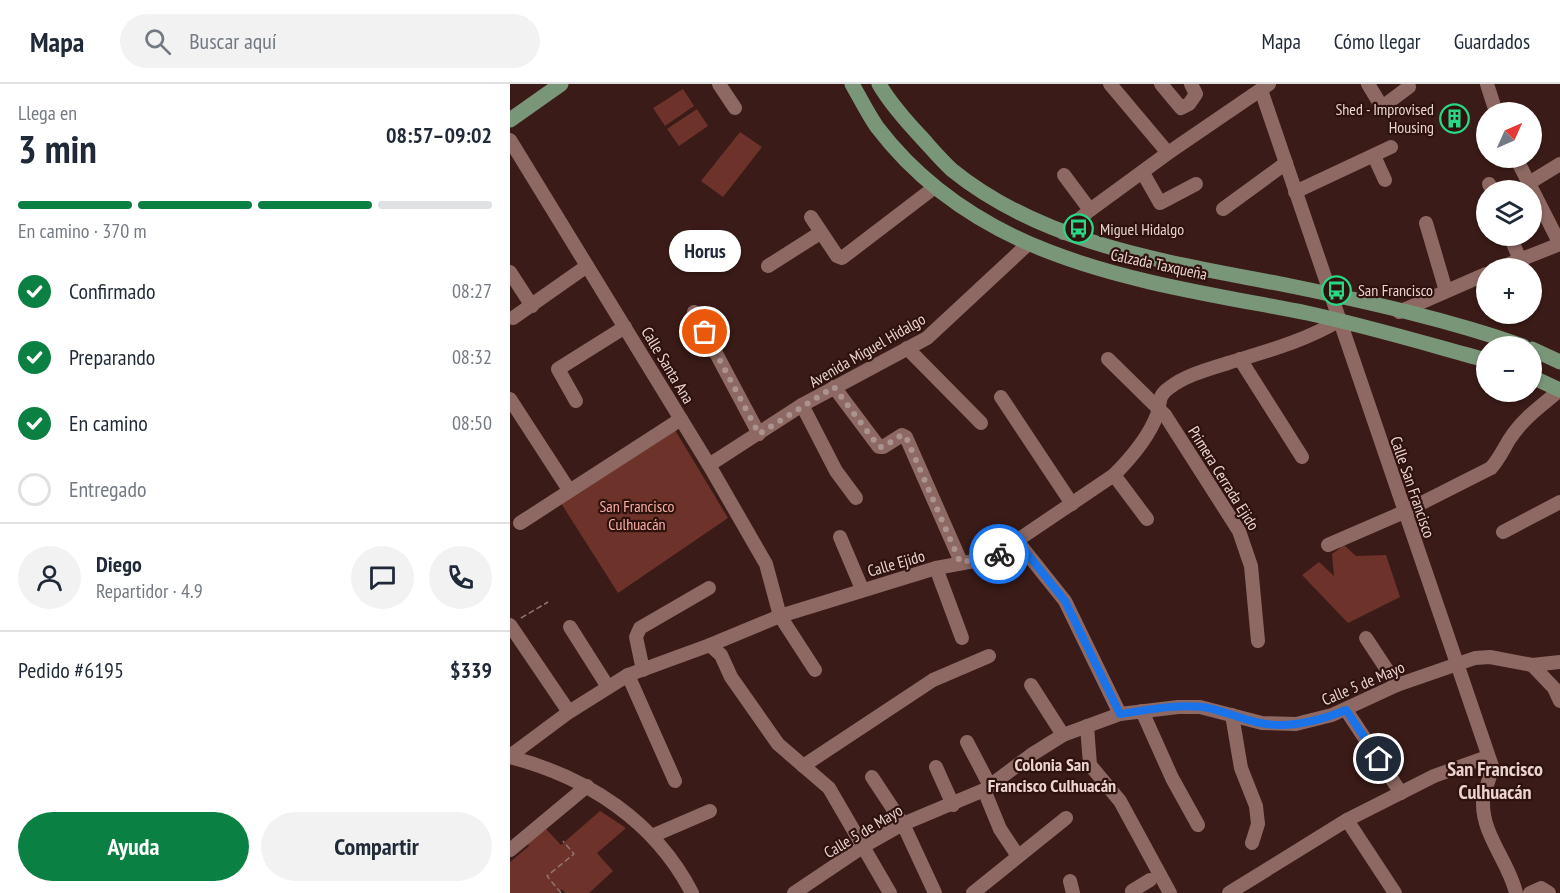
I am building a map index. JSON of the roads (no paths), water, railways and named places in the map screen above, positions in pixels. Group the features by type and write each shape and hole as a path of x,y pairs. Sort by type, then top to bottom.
{"main road":[{"path":"510,120 561,84"},
{"name":"Calzada Taxqueña","path":"852,84 877,126 935,187 988,225 1027,245 1096,269 1340,320 1476,357"},
{"name":"Calzada Taxqueña","path":"879,84 906,121 952,169 998,200 1064,233 1104,246 1331,294 1489,336"},
{"path":"1412,341 1420,336 1423,330 1422,323 1416,316"},
{"path":"1441,348 1435,344 1434,333 1441,325 1448,324"},
{"path":"1542,354 1560,362"},
{"path":"1542,382 1560,390"}],"street":[{"path":"718,84 735,108"},
{"path":"1110,84 1168,153"},
{"path":"1161,84 1179,106 1189,104 1196,94 1191,84"},
{"path":"1368,84 1382,107 1409,87"},
{"path":"1487,84 1493,102"},
{"path":"1064,233 1090,210 1168,153 1265,87"},
{"name":"Calle San Francisco","path":"1265,87 1295,192 1487,757 1492,766 1483,801 1486,824 1516,893"},
{"path":"1189,104 1206,126"},
{"name":"Calle Santa Ana","path":"510,140 709,465 766,564 780,616 815,670"},
{"path":"1295,192 1391,147"},
{"path":"1374,156 1385,180"},
{"path":"1223,209 1286,163"},
{"path":"1534,180 1560,164"},
{"path":"1143,173 1160,203 1196,184"},
{"path":"1064,176 1090,210"},
{"path":"811,217 837,256 842,258 935,187"},
{"path":"1525,258 1560,244 1542,209"},
{"path":"1426,223 1446,291"},
{"path":"768,266 820,233"},
{"name":"Avenida Miguel Hidalgo","path":"709,465 802,405 927,338 1027,245"},
{"path":"513,318 587,266"},
{"path":"510,272 532,306"},
{"path":"1399,312 1476,278"},
{"path":"694,312 759,434"},
{"name":"Calle Ejido","path":"512,752 569,712 628,675 780,616 862,589 960,562 991,558 1018,542 1114,475 1127,461 1157,415 1158,399 1168,388 1201,372 1308,338 1340,320"},
{"path":"576,400 558,369 625,327"},
{"path":"907,348 981,423"},
{"name":"Primera Cerrada Ejido","path":"1108,359 1158,409 1193,457 1239,531 1247,548 1256,596 1258,641"},
{"path":"1240,359 1302,457"},
{"path":"834,387 879,447 883,447 902,435 906,437 960,562"},
{"path":"1328,545 1404,512 1491,468 1533,411 1560,390"},
{"path":"1001,397 1072,504"},
{"path":"510,399 569,490"},
{"path":"802,405 836,471 856,498"},
{"path":"520,523 681,419"},
{"path":"1114,475 1147,519"},
{"path":"1503,532 1560,502"},
{"path":"840,537 862,589"},
{"path":"1018,542 1065,601 1120,714"},
{"path":"936,568 962,638"},
{"path":"643,670 636,637 640,628 709,588"},
{"path":"510,625 569,712"},
{"path":"570,627 608,687"},
{"path":"1366,638 1397,685"},
{"path":"710,645 721,655 731,677 778,744 829,788 890,893"},
{"path":"803,766 933,680 989,656"},
{"name":"Calle 5 de Mayo","path":"794,893 864,846 903,824 953,805 987,788 1031,754 1063,735 1120,714 1200,707 1262,723 1313,721 1346,710 1397,685 1455,663 1490,657 1532,665 1560,662"},
{"path":"1532,665 1554,688 1560,702"},
{"path":"628,675 675,781"},
{"path":"1031,685 1063,735"},
{"path":"1346,710 1401,793"},
{"path":"1142,711 1172,778 1198,825"},
{"path":"1232,715 1241,768 1256,806 1258,824 1252,843"},
{"path":"1087,726 1090,765 1120,801 1170,893"},
{"path":"967,742 987,788 1000,830 1018,856"},
{"path":"512,752 529,762 587,786 613,801 652,836 671,858 689,892"},
{"path":"1229,893 1347,820 1434,776 1487,757"},
{"path":"936,767 953,805"},
{"path":"872,777 903,824 935,893"},
{"path":"510,850 587,786"},
{"path":"652,836 710,811"},
{"path":"973,893 1066,818"},
{"path":"1347,820 1395,893"},
{"path":"1133,893 1132,891 1150,880"},
{"path":"1530,893 1541,888 1547,891"}],"place":[{"name":"Shed - Improvised Housing","path":"1455,118"},
{"name":"Miguel Hidalgo","path":"1079,229"},
{"name":"San Francisco","path":"1337,290"},
{"name":"Horus","path":"705,332"}],"district":[{"name":"Colonia San Francisco Culhuacán","path":"1052,775"},
{"name":"San Francisco Culhuacán","path":"1495,780"}]}
